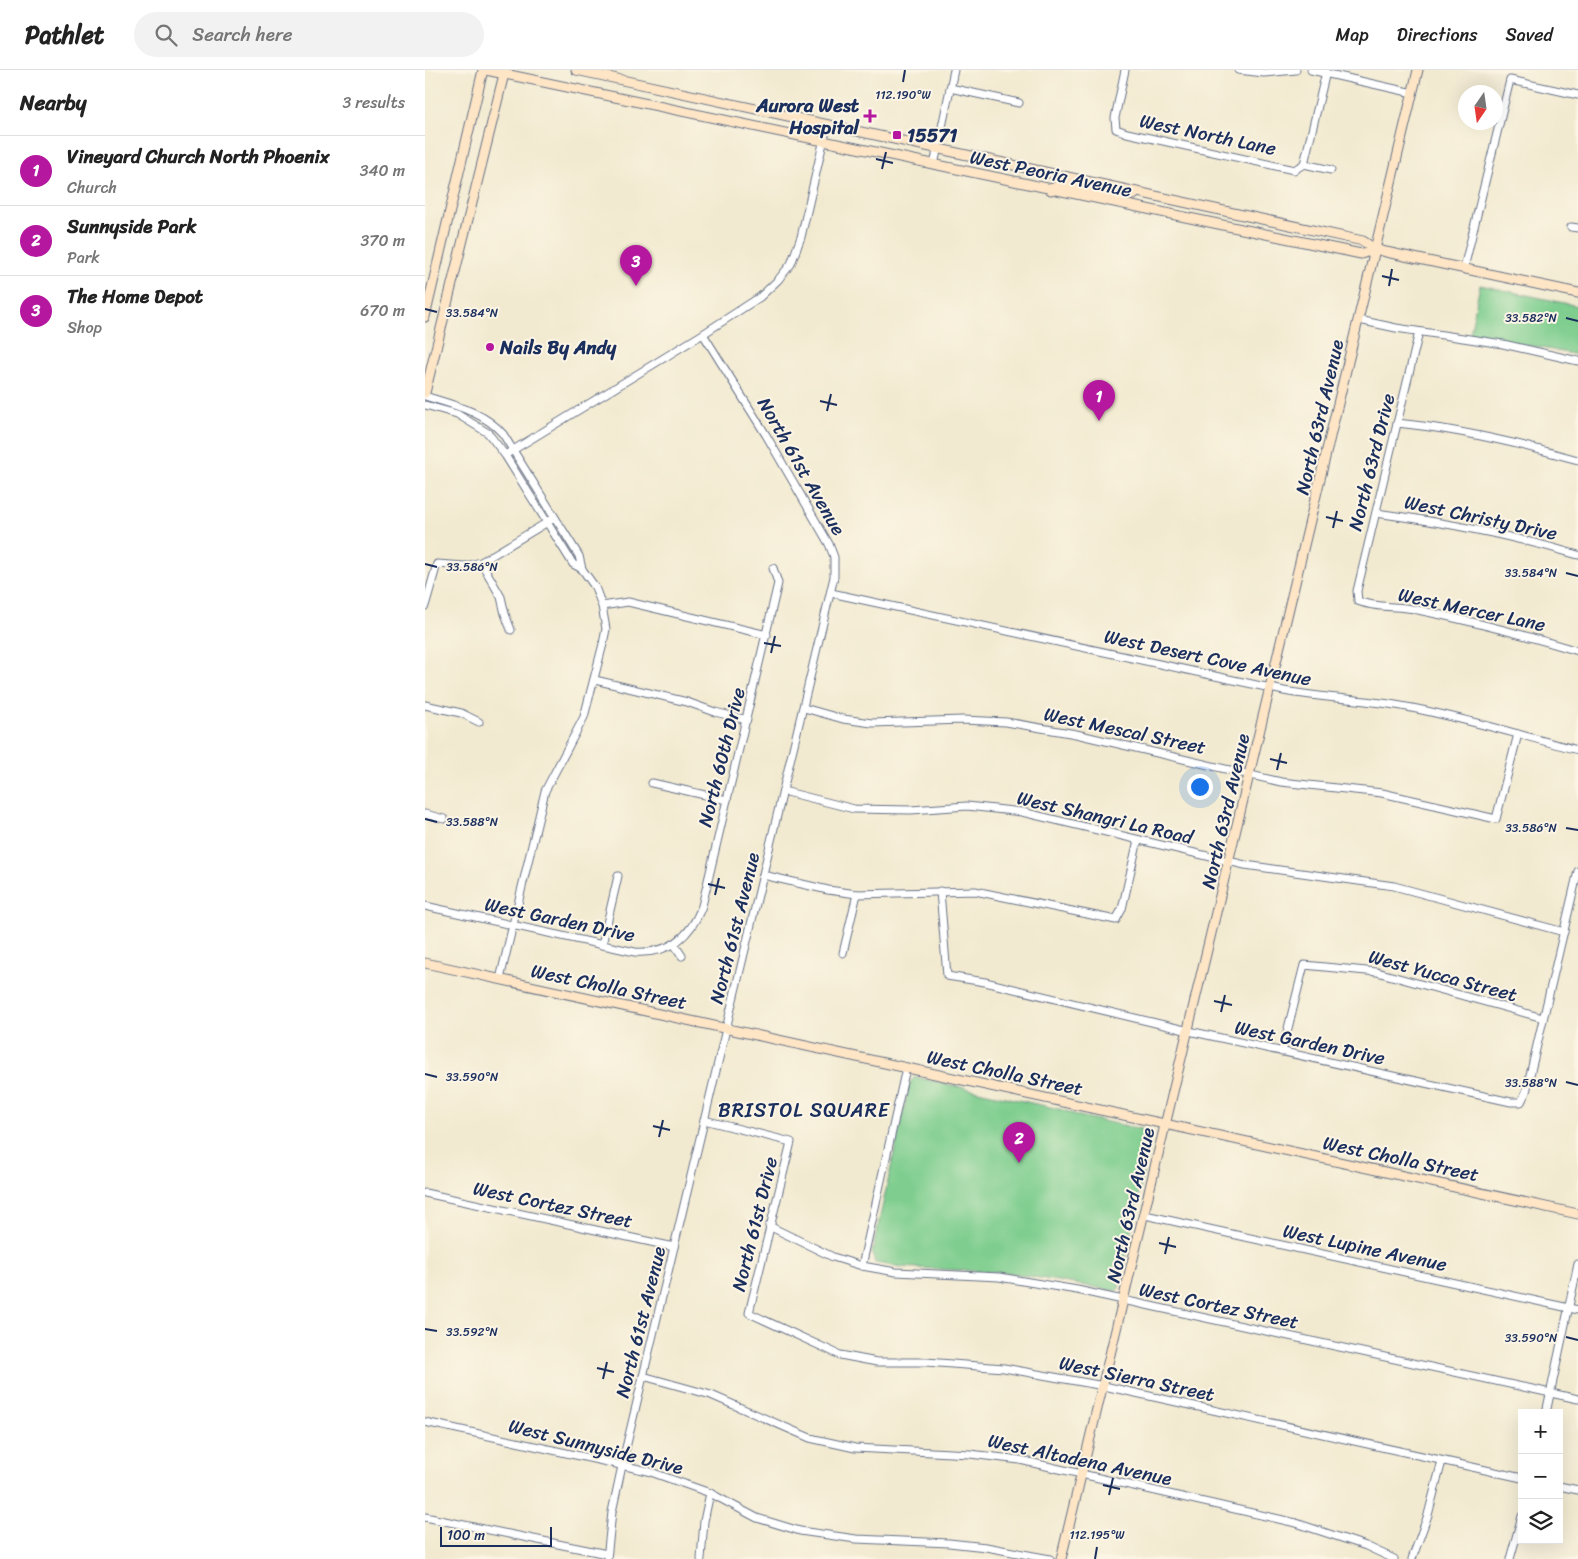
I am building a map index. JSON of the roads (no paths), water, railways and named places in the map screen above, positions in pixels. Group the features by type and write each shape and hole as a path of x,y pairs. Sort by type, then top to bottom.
{"street":[{"name":"West Peoria Avenue","path":"484,70 504,72 660,107 1361,254 1375,249"},
{"path":"425,318 484,70"},
{"name":"West Peoria Avenue","path":"577,70 937,150 1363,241 1375,249 1578,292"},
{"path":"934,165 954,70"},
{"name":"West North Lane","path":"1125,70 1115,118 1116,129 1127,134 1294,170 1304,164"},
{"path":"1238,70 1264,73 1296,70"},
{"path":"1311,70 1413,93"},
{"name":"North 63rd Avenue","path":"1061,1559 1083,1474 1418,70"},
{"path":"500,979 545,791 584,717 595,680 606,629 602,606 595,587 582,569 579,556 499,429 483,417 425,395 504,72"},
{"path":"1326,72 1304,164 1331,170"},
{"path":"1464,268 1510,80 1578,95"},
{"path":"950,88 1019,104"},
{"path":"660,107 663,90"},
{"path":"505,455 703,334 760,297 778,280 791,264 801,237 822,140 827,126"},
{"path":"1051,190 1061,183 1120,196 1145,194"},
{"path":"1359,320 1419,332 1503,344 1578,361"},
{"name":"North 63rd Drive","path":"1358,601 1357,591 1419,332"},
{"name":"North 61st Avenue","path":"607,1557 612,1512 622,1465 804,708 835,568 829,544 767,435 703,334"},
{"path":"425,405 457,414 481,427 505,455 573,564 582,569"},
{"path":"1397,423 1434,427 1490,437 1578,460"},
{"name":"West Christy Drive","path":"1376,513 1418,517 1497,533 1578,556"},
{"path":"425,606 437,564 465,566 481,562 556,517"},
{"path":"481,562 501,597 511,630"},
{"name":"North 60th Drive","path":"674,944 689,932 700,912 767,635 778,583 773,568"},
{"name":"West Desert Cove Avenue","path":"831,593 1271,688 1318,697 1410,707 1465,719 1578,750"},
{"name":"West Mercer Lane","path":"1358,601 1368,605 1415,609 1482,624 1578,651"},
{"path":"602,606 628,602 767,635"},
{"path":"595,680 687,702 715,712 747,720"},
{"path":"425,705 461,714 479,722"},
{"name":"West Mescal Street","path":"804,708 843,720 872,723 963,720 1006,722 1076,734 1281,782 1382,793 1496,819 1518,734"},
{"path":"652,783 727,800"},
{"name":"West Shangri La Road","path":"783,791 854,809 911,810 967,806 1022,812 1229,862 1394,886 1564,932"},
{"path":"425,814 444,819"},
{"path":"763,875 828,890 857,894 874,895 975,890 1116,920 1122,909 1138,840"},
{"path":"1543,1018 1578,871"},
{"path":"603,945 618,876"},
{"name":"West Garden Drive","path":"940,891 947,976 985,982 1189,1031 1511,1102 1521,1102 1543,1018"},
{"path":"843,953 857,894"},
{"name":"West Garden Drive","path":"425,906 603,945 646,952 659,951 674,944"},
{"path":"674,944 682,956"},
{"name":"West Cholla Street","path":"425,963 1578,1214"},
{"name":"West Yucca Street","path":"1282,1052 1304,965 1377,972 1543,1018"},
{"path":"862,1266 907,1068"},
{"name":"North 61st Drive","path":"704,1120 791,1142 749,1313"},
{"name":"West Cortez Street","path":"425,1193 674,1247"},
{"name":"West Lupine Avenue","path":"1145,1215 1578,1310"},
{"name":"West Cortez Street","path":"769,1226 833,1257 862,1266 896,1272 999,1277 1077,1290 1578,1399"},
{"path":"1547,1409 1578,1264"},
{"name":"West Sierra Street","path":"749,1313 840,1355 877,1362 926,1362 1004,1368 1103,1386 1518,1477"},
{"name":"West Altadena Avenue","path":"643,1376 711,1395 787,1429 835,1444 876,1450 978,1455 1020,1460 1296,1523 1365,1546 1394,1559"},
{"name":"West Sunnyside Drive","path":"425,1422 647,1471 709,1493 757,1518 800,1531 856,1539 967,1545 1020,1552 1050,1559"},
{"path":"1412,1559 1442,1461"},
{"path":"1563,1487 1578,1490"},
{"path":"701,1559 703,1521 709,1493"},
{"path":"425,1517 607,1557"},
{"path":"1511,1559 1518,1532"}],"place":[{"name":"Aurora West Hospital","path":"870,116"},
{"name":"15571","path":"897,135"},
{"name":"The Home Depot","path":"636,286"},
{"name":"Nails By Andy","path":"490,347"},
{"name":"Vineyard Church North Phoenix","path":"1099,421"},
{"name":"Sunnyside Park","path":"1019,1163"}],"district":[{"name":"BRISTOL SQUARE","path":"804,1110"}]}
